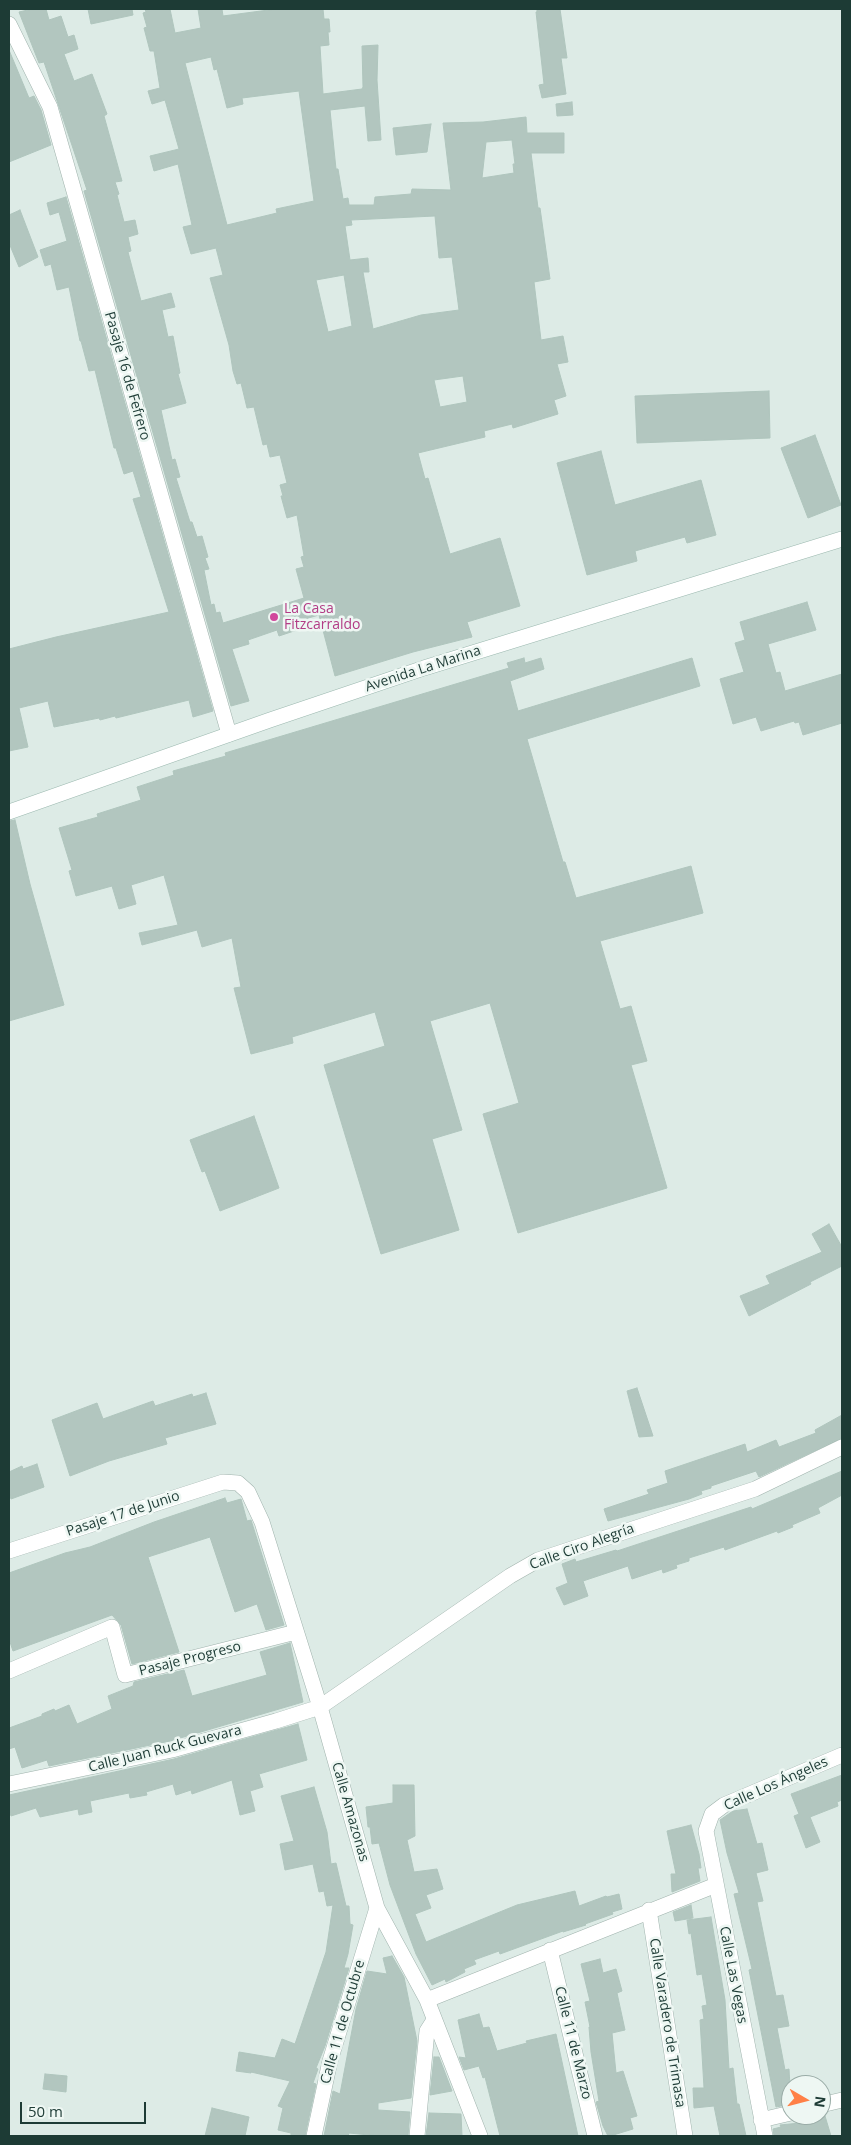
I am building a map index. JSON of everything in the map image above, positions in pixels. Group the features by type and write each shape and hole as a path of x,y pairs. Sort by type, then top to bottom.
{"street":[{"name":"Pasaje 16 de Fefrero","path":"9,24 50,107 229,734"},
{"name":"Avenida La Marina","path":"9,812 229,734 433,665 842,539"},
{"name":"Calle Ciro Alegría","path":"320,1706 510,1576 538,1560 755,1488 842,1448"},
{"name":"Pasaje 17 de Junio","path":"9,1551 223,1482 238,1483"},
{"name":"Calle Amazonas","path":"238,1483 248,1492 262,1522 320,1706 377,1908 427,2000 480,2136"},
{"name":"Pasaje Progreso","path":"9,1670 112,1627 125,1675 296,1632"},
{"name":"Calle Juan Ruck Guevara","path":"9,1784 172,1750 276,1721 320,1706"},
{"name":"Calle Los Ángeles","path":"712,1814 724,1805 842,1755"},
{"name":"Calle Las Vegas","path":"712,1814 706,1831 765,2136"},
{"path":"427,2000 649,1910 716,1885"},
{"name":"Calle 11 de Octubre","path":"314,2136 330,2061 377,1908"},
{"name":"Calle Varadero de Trimasa","path":"649,1910 685,2136"},
{"name":"Calle 11 de Marzo","path":"550,1950 595,2136"},
{"path":"417,2136 428,2031 434,2020"},
{"path":"761,2120 781,2115"}],"building":[{"path":"32,9 46,9 49,20 61,16 68,37 74,35 78,49 64,54 74,81 92,74 107,114 104,116 122,181 115,182 119,194 117,195 124,222 135,220 138,234 128,237 131,251 128,252 141,301 171,293 175,307 162,310 168,337 173,336 180,373 178,374 186,403 161,410 172,460 175,459 180,477 176,478 190,522 192,522 197,537 202,536 208,557 205,558 209,569 204,570 211,605 214,604 216,613 220,612 223,623 304,598 296,569 304,567 301,557 304,556 297,515 287,518 281,496 283,496 280,485 287,483 280,455 270,457 267,444 263,445 254,407 247,408 241,383 237,384 233,371 229,345 210,278 223,275 216,248 191,254 183,227 192,225 178,164 154,171 150,156 179,149 165,100 152,104 148,91 160,88 154,51 150,51 144,28 147,27 143,13 146,12 145,9 170,9 175,33 201,28 198,9 222,9 223,16 276,9 323,9 324,19 329,19 330,32 328,32 329,45 320,46 323,94 362,89 362,46 378,45 377,80 381,140 368,141 365,106 330,110 336,169 338,169 343,199 348,198 349,205 374,205 375,197 411,194 412,189 451,190 443,123 483,122 526,117 527,133 564,133 564,153 531,153 550,279 534,282 541,340 563,336 568,362 557,364 566,396 554,400 558,414 513,428 512,424 484,431 485,437 418,453 425,479 428,478 450,554 500,538 520,606 467,622 472,637 413,652 335,676 319,615 294,622 297,630 279,636 277,630 248,640 249,644 232,649 249,701 231,706 84,191 87,190 44,62 39,63 19,12","holes":["211,57 214,70 217,69 227,108 243,104 242,98 299,91 314,201 276,209 277,213 227,225 185,63","512,140 515,164 513,164 514,173 482,178 486,142","435,216 439,258 452,257 459,310 421,315 373,329 363,272 369,272 368,258 350,260 345,226 352,225 351,220","344,275 352,326 328,332 316,280","463,376 467,402 440,407 434,380"]},
{"path":"88,9 132,9 133,15 91,24"},
{"path":"537,9 560,9 567,58 561,58 566,94 542,98 539,85 544,84"},
{"path":"9,50 29,98 34,96 41,110 51,145 9,162"},
{"path":"572,102 573,115 557,116 556,104"},
{"path":"431,124 427,152 396,155 393,128"},
{"path":"66,197 213,711 193,717 189,700 116,718 115,716 100,720 99,718 54,727 48,701 19,708 28,747 9,751 9,649 169,612 133,499 141,497 133,471 124,474 116,448 114,448 95,370 89,371 80,341 69,287 57,290 51,264 45,266 40,250 67,241 59,212 50,215 47,203"},
{"path":"20,210 38,257 19,267 9,243 9,215"},
{"path":"769,391 770,438 637,443 635,396"},
{"path":"815,435 841,505 808,518 781,448"},
{"path":"601,451 615,505 701,480 716,535 687,543 685,537 635,551 637,561 587,575 557,463"},
{"path":"807,602 816,630 768,644 776,673 780,672 785,691 842,674 842,723 803,735 799,722 795,723 794,721 761,731 756,717 733,724 720,679 744,672 735,643 745,640 740,622"},
{"path":"524,658 525,663 541,658 544,669 510,681 518,711 692,658 700,686 527,739 563,862 565,862 576,898 691,866 703,913 600,941 620,1009 631,1006 647,1061 631,1065 667,1188 518,1233 483,1114 519,1103 490,1003 430,1021 462,1130 432,1139 459,1230 381,1254 324,1065 385,1046 375,1012 292,1037 293,1043 251,1054 234,988 241,987 232,938 202,947 197,930 142,945 139,933 178,925 164,875 131,885 136,904 119,909 112,886 76,896 69,871 72,870 59,828 98,817 97,814 141,800 137,787 174,775 173,771 226,756 225,753 509,668 507,663"},
{"path":"15,820 30,884 64,1005 9,1021 9,821"},
{"path":"254,1116 279,1188 220,1211 205,1171 202,1172 190,1140"},
{"path":"829,1224 842,1247 842,1266 749,1316 740,1296 770,1284 766,1276 822,1252 812,1234"},
{"path":"637,1388 653,1436 639,1437 627,1391"},
{"path":"206,1393 216,1424 165,1438 167,1444 109,1461 70,1476 52,1420 97,1403 103,1419 153,1401 155,1406 192,1394 193,1397"},
{"path":"842,1415 842,1438 759,1477 756,1471 711,1486 711,1488 701,1491 702,1494 689,1499 608,1521 604,1509 649,1494 647,1490 668,1483 665,1471 745,1444 747,1452 776,1440 779,1447 816,1433 815,1430"},
{"path":"37,1464 44,1487 11,1499 9,1472 22,1466 23,1469"},
{"path":"842,1471 842,1495 818,1508 820,1513 792,1525 793,1527 725,1550 724,1547 689,1558 689,1561 676,1565 677,1568 663,1573 662,1569 632,1579 628,1566 583,1581 588,1596 564,1605 556,1588 568,1583 562,1564 575,1559 576,1562 617,1551 751,1507 752,1509"},
{"path":"225,1498 227,1503 241,1499 247,1521 251,1520 284,1625 266,1630 257,1604 235,1612 210,1537 148,1557 179,1652 132,1664 121,1625 112,1615 13,1651 9,1639 9,1573 65,1553 90,1547 154,1522"},
{"path":"290,1643 303,1702 170,1741 49,1766 47,1760 22,1768 15,1747 9,1749 9,1728 42,1716 42,1714 54,1709 55,1711 69,1705 77,1724 112,1709 108,1696 133,1686 134,1682 184,1670 192,1696 267,1675 260,1652"},
{"path":"298,1724 307,1760 259,1774 263,1787 250,1791 255,1811 240,1815 232,1780 192,1794 191,1790 176,1795 173,1784 146,1792 147,1795 130,1798 129,1793 90,1801 92,1812 79,1815 78,1809 40,1817 36,1808 11,1816 9,1795 174,1759"},
{"path":"842,1775 842,1800 837,1802 838,1806 810,1817 820,1842 806,1848 794,1816 799,1814 791,1794"},
{"path":"393,1785 414,1785 415,1836 407,1840 414,1872 437,1869 443,1889 426,1895 431,1908 415,1914 426,1942 517,1905 575,1891 579,1906 606,1896 619,1894 622,1909 586,1925 563,1931 500,1954 499,1951 474,1960 476,1964 464,1969 465,1972 446,1982 445,1979 432,1985 416,1954 390,1885 379,1843 372,1844 370,1827 368,1827 366,1807 393,1803"},
{"path":"314,1787 327,1832 331,1864 336,1863 346,1906 349,1906 350,1924 353,1925 344,1968 349,1968 325,2046 316,2068 318,2069 313,2083 316,2084 305,2136 291,2136 291,2133 278,2130 283,2108 278,2106 290,2081 251,2072 236,2071 239,2052 275,2058 282,2039 295,2044 326,1952 333,1905 327,1906 324,1891 319,1892 313,1864 285,1870 280,1844 294,1841 281,1796"},
{"path":"747,1809 757,1844 762,1843 768,1870 756,1873 763,1901 757,1902 776,1996 783,1995 789,2026 777,2028 785,2070 789,2069 789,2075 781,2075 781,2106 776,2107 749,1970 752,1969 734,1894 739,1893 727,1853 720,1820 733,1811"},
{"path":"691,1825 699,1854 701,1868 698,1868 700,1881 672,1892 671,1874 676,1874 667,1831"},
{"path":"691,1905 693,1918 675,1921 673,1912"},
{"path":"711,1917 725,2000 729,2069 733,2068 737,2104 739,2104 746,2136 720,2136 714,2106 694,2108 693,2088 704,2088 700,2020 704,2019 702,2006 707,2005 702,1974 697,1975 691,1933 689,1934 687,1920"},
{"path":"392,1956 404,1977 417,2041 411,2098 378,2103 378,2110 410,2112 408,2136 349,2133 348,2136 324,2136 333,2091 340,2094 356,2009 367,1971 387,1974 383,1958"},
{"path":"600,1959 603,1973 616,1969 622,1991 617,1993 625,2030 612,2033 616,2073 623,2071 637,2116 630,2118 633,2129 610,2136 608,2136 603,2126 596,2102 599,2101 585,2002 590,2001 581,1964"},
{"path":"479,2014 483,2028 489,2027 497,2051 527,2043 526,2041 556,2034 578,2136 500,2136 485,2077 483,2078 479,2066 464,2070 459,2057 466,2058 458,2020"},
{"path":"434,2057 439,2057 452,2091 430,2095"},
{"path":"45,2074 67,2076 66,2092 43,2089"},
{"path":"212,2108 249,2117 245,2136 205,2136"},
{"path":"429,2113 461,2114 462,2136 426,2136"},
{"path":"780,2125 828,2125 831,2136 774,2136 773,2129 781,2127"}],"place":[{"name":"La Casa Fitzcarraldo","path":"274,617"}]}
